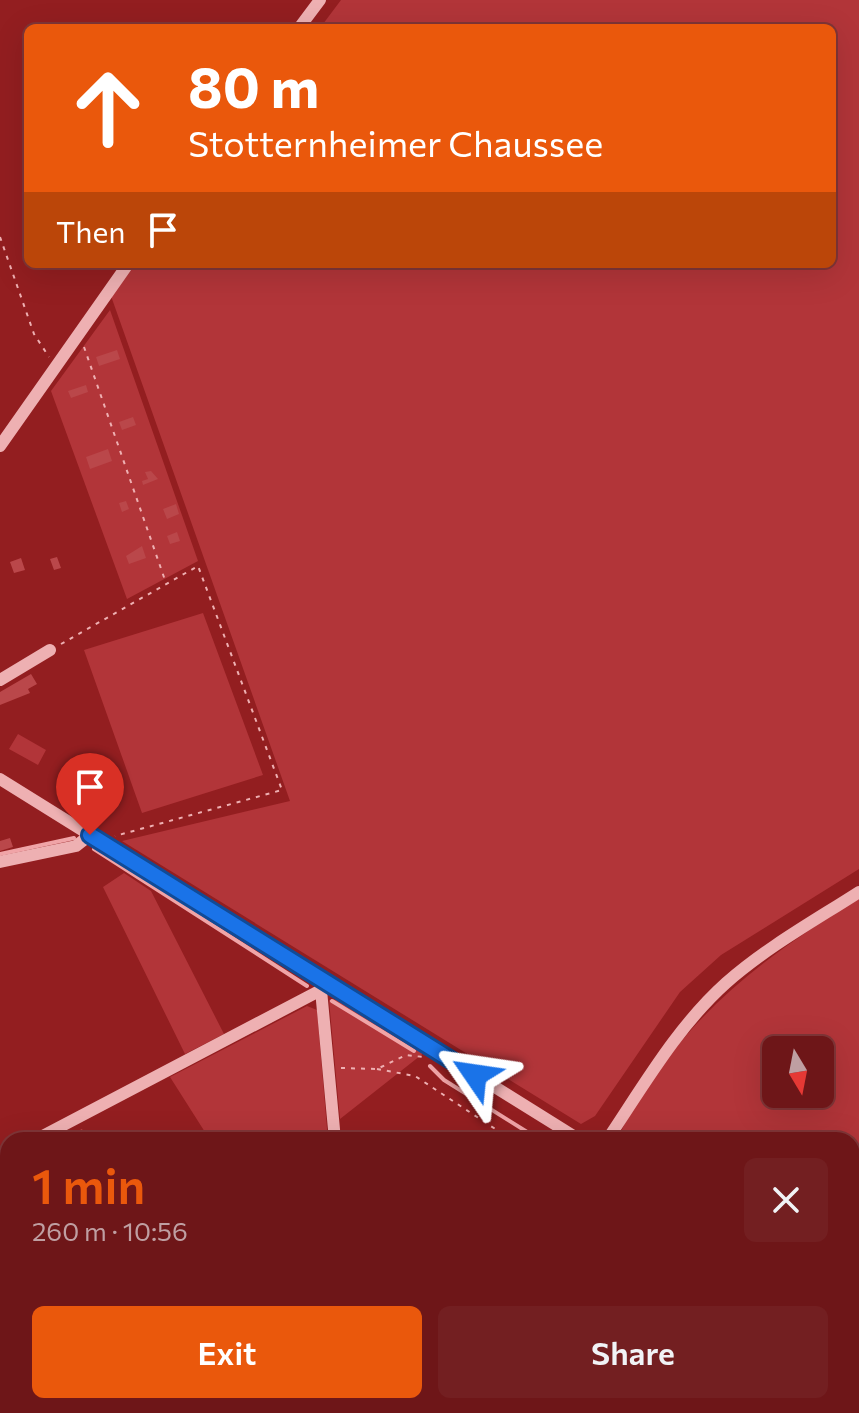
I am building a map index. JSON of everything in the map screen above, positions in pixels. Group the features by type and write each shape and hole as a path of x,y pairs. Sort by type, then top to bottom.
{"street":[{"path":"302,24 320,0"},
{"path":"0,446 125,268"},
{"path":"0,680 50,650"},
{"path":"0,779 105,843 323,986 357,1001 567,1132"},
{"path":"0,862 76,846 90,835"},
{"path":"612,1132 678,1033 726,983 771,947 859,892"},
{"path":"323,986 334,1132"},
{"path":"58,1132 323,986"}],"path":[{"path":"0,237 34,334 46,355 57,364"},
{"path":"84,346 166,583"},
{"path":"50,650 198,566 282,790 117,835 105,843"},
{"path":"377,1069 406,1055 429,1058"},
{"path":"328,1067 377,1069 415,1076 500,1132"}],"shaded area":[{"path":"341,0 859,0 859,869 721,955 680,992 595,1116 581,1124 122,841 290,801 111,296 133,268 836,268 836,24 323,24"},
{"path":"110,310 198,561 127,599 51,391"},
{"path":"203,613 263,775 142,813 84,650"},
{"path":"18,734 46,750 38,765 9,749"},
{"path":"124,873 151,891 224,1034 185,1054 103,887"},
{"path":"859,898 859,1132 621,1132 664,1064 687,1035 712,1008 766,961"},
{"path":"341,999 425,1052 340,1119 329,1000"},
{"path":"307,1006 317,1010 327,1132 205,1132 170,1077"}],"building":[{"path":"117,350 120,359 99,366 96,357"},
{"path":"86,385 88,392 71,398 68,391"},
{"path":"133,417 136,425 122,430 119,422"},
{"path":"108,449 112,461 90,469 86,457"},
{"path":"151,471 158,479 143,485 142,481 148,479 145,472"},
{"path":"126,501 129,509 122,512 119,503"},
{"path":"176,504 179,514 167,519 163,509"},
{"path":"177,532 180,541 170,544 167,536"},
{"path":"142,546 146,558 129,564 126,556"},
{"path":"57,557 61,568 54,570 50,559"},
{"path":"21,558 25,570 14,573 10,562"},
{"path":"31,674 37,684 28,689 30,693 0,705 0,692"},
{"path":"10,838 13,847 0,851 0,841"}],"waterway":[{"path":"0,854 74,838"},
{"path":"94,849 307,986"},
{"path":"332,1001 414,1051"},
{"path":"430,1066 444,1080 527,1132"}],"route":[{"path":"90,835 475,1075"}]}
